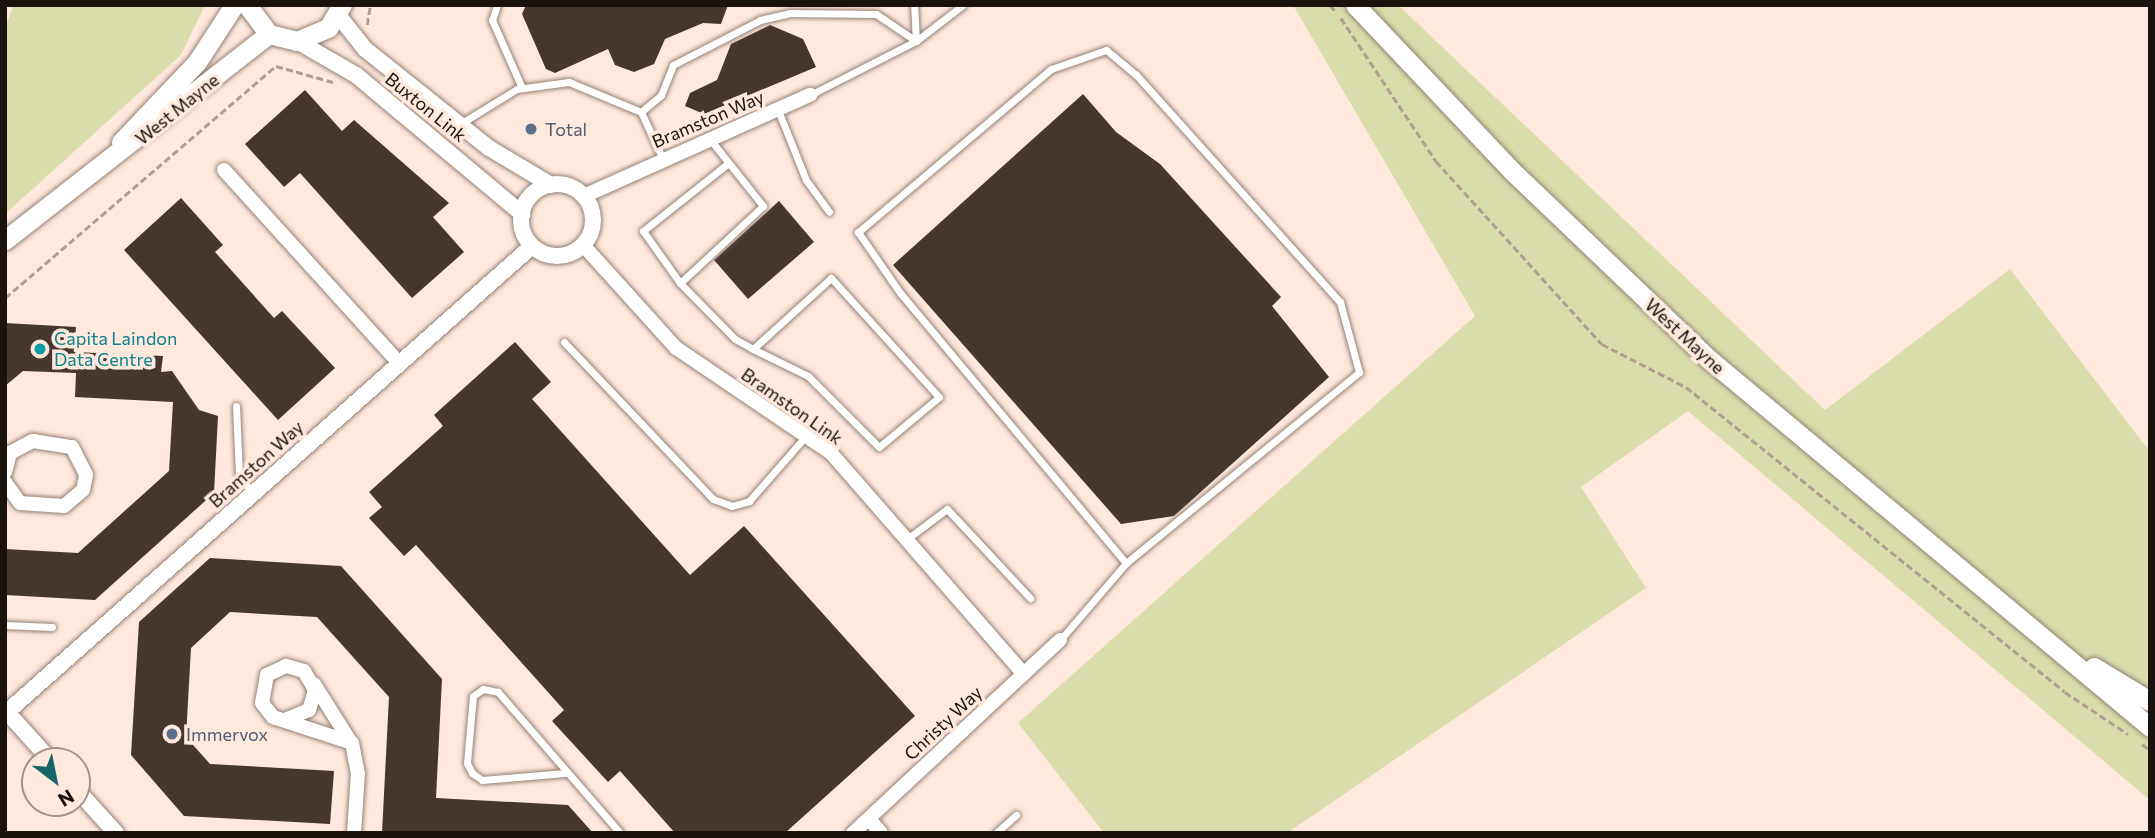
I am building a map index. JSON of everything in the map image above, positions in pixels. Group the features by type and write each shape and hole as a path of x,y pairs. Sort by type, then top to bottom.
{"main road":[{"name":"West Mayne","path":"82,179 197,62 234,5"},
{"path":"247,5 269,34 297,41 321,33 340,10"},
{"name":"West Mayne","path":"1355,5 1512,171 1710,360 2150,727"},
{"name":"West Mayne","path":"5,240 82,179 141,140 269,34"},
{"name":"West Mayne","path":"2043,636 2150,701"}],"street":[{"name":"Buxton Link","path":"340,10 365,49 460,124 551,185"},
{"name":"Buxton Link","path":"297,41 356,75 522,214"},
{"name":"Bramston Way","path":"584,196 709,137 810,95"},
{"path":"224,170 399,363"},
{"path":"551,185 584,196 593,215 583,244 560,256 532,246 522,214 533,194 551,185"},
{"name":"Bramston Link","path":"583,244 676,348 831,453 1024,674"},
{"name":"Bramston Way","path":"6,711 532,246"},
{"path":"5,472 10,453 33,441 72,447 84,464 83,490 64,506 29,506 9,500 5,482"},
{"name":"Christy Way","path":"853,833 1059,640"},
{"path":"352,743 285,720 262,703 267,675 286,666 311,680 352,743 358,773 354,833"},
{"path":"285,720 309,710 311,680"},
{"path":"6,711 38,747"},
{"path":"91,805 116,833"},
{"path":"869,818 881,833"}],"lane":[{"path":"497,5 492,20 523,88"},
{"path":"874,5 876,15"},
{"path":"914,5 916,41"},
{"path":"810,95 916,41 963,5"},
{"path":"641,112 660,95 673,65 760,20 790,13 876,15 916,41"},
{"path":"1059,640 1126,563 1359,372 1340,302 1136,75 1106,50 1051,69 858,232 901,294 1126,563"},
{"path":"460,124 523,88 569,82 641,112 663,159"},
{"path":"778,110 806,180 829,212"},
{"path":"680,283 763,206 726,166 709,137"},
{"path":"726,166 643,231 691,301 754,349 808,376 879,447 939,397 831,278 754,349"},
{"path":"564,342 713,499 732,506 749,501 806,436"},
{"path":"236,406 240,474 253,493"},
{"path":"906,540 947,509 1030,598"},
{"path":"5,625 52,627"},
{"path":"565,773 482,780 472,774 467,763 473,696 483,689 498,692 565,773 620,833"},
{"path":"996,833 1016,815"}],"path":[{"path":"367,28 370,5"},
{"path":"1330,5 1436,161 1602,344 1686,387 2065,692 2150,750"},
{"path":"5,298 276,66 338,79"}],"green space":[{"path":"14,5 205,5 181,55 5,214 5,28"},
{"path":"1293,5 1398,5 1825,410 2010,269 2150,452 2150,800 1688,411 1581,487 1646,588 1287,833 1104,833 1018,723 1475,316"}],"building":[{"path":"526,5 728,5 721,24 703,23 665,39 654,64 634,72 615,65 608,49 555,73 546,69 522,14"},
{"path":"770,25 803,39 816,67 704,114 685,106 690,93 717,80 731,44"},
{"path":"305,90 342,131 354,120 449,203 433,217 464,252 412,298 300,173 284,187 245,144"},
{"path":"1083,94 1116,132 1160,164 1281,297 1272,306 1329,377 1174,516 1121,524 893,265"},
{"path":"181,198 223,245 215,252 274,318 282,311 335,368 278,420 124,250"},
{"path":"779,201 814,242 748,299 714,260"},
{"path":"5,323 76,327 74,352 163,356 161,372 172,371 199,410 218,416 214,493 95,600 5,595 5,549 78,553 169,471 173,402 75,397 76,373 23,371 5,386"},
{"path":"515,342 551,382 532,399 690,575 744,526 915,716 785,833 675,833 620,771 608,782 552,721 564,710 416,545 404,556 369,518 382,507 369,492 443,426 434,415"},
{"path":"210,558 341,566 442,679 436,798 568,805 593,833 382,833 389,697 317,617 230,612 191,648 186,737 210,764 334,771 330,824 184,816 131,755 139,622"}],"place":[{"name":"Total","path":"531,129"},
{"name":"Capita Laindon Data Centre","path":"40,349"},
{"name":"Immervox","path":"172,734"}]}
